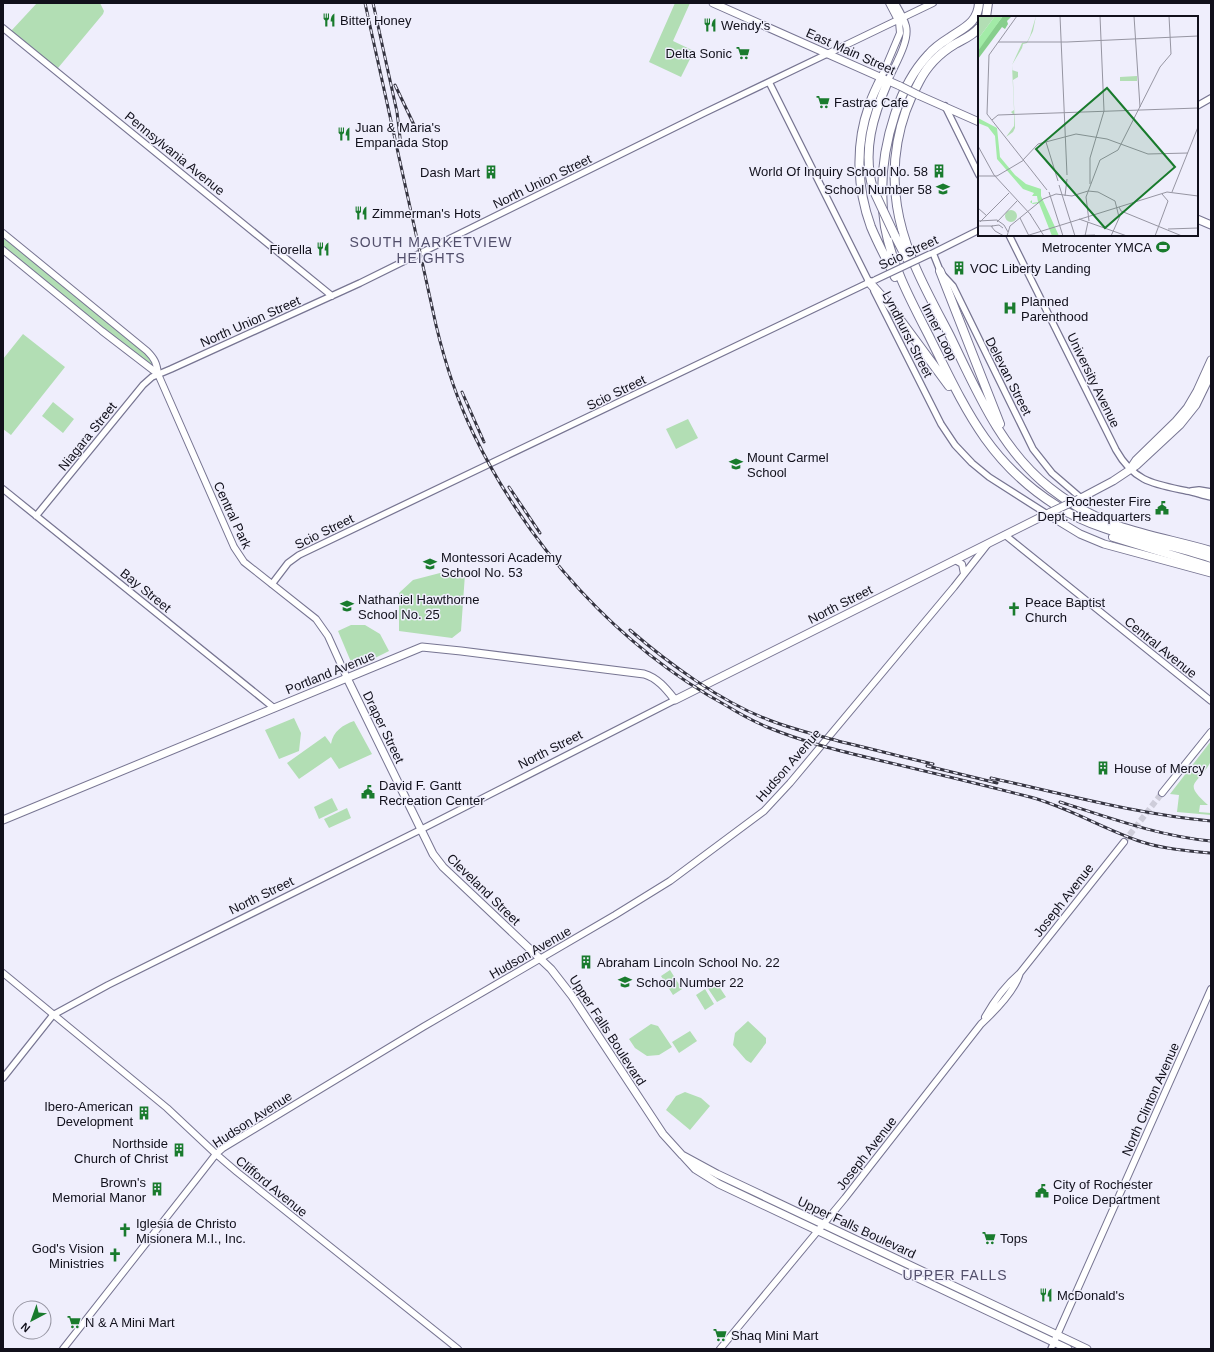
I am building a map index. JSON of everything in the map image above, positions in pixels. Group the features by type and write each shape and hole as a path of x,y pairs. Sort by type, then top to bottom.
{"highway":[{"name":"Inner Loop","path":"979,3 978,12 972,22 934,49 924,60 914,74 895,114 884,157 882,174 882,201 885,227 900,278 935,349 972,419 986,442 1009,468 1036,492 1052,511 1081,519 1106,529 1211,558"},
{"path":"986,16 988,3"},
{"name":"Inner Loop","path":"978,29 972,35 945,50 932,62 917,85 905,112 896,153 895,197 901,227 912,260 996,426 1011,448 1029,469 1053,490 1086,511 1114,524 1211,551"},
{"path":"885,79 867,110 861,139 860,175 863,201 880,246 902,291 935,349"},
{"path":"885,79 869,138 869,168 873,188 915,276 941,319"},
{"path":"940,271 998,419 1013,447 1029,469"},
{"path":"872,281 972,419"},
{"path":"1052,511 1110,536 1146,548 1187,558 1211,567"},
{"path":"1143,533 1211,546"}],"main road":[{"name":"East Main Street","path":"714,3 978,122"},
{"path":"885,79 906,38 906,28 889,3"},
{"path":"895,3 900,19"},
{"name":"North Union Street","path":"827,54 934,3"},
{"path":"1198,220 1211,226"},
{"name":"Central Park","path":"3,233 147,350 156,362 158,374 240,557 244,562 309,613 320,624 334,647 347,678"},
{"name":"Central Park","path":"3,250 102,331 158,374"},
{"path":"1130,469 1136,460 1176,421 1187,408 1195,395 1211,360"},
{"path":"1130,469 1142,461 1186,418 1198,401 1211,374"},
{"name":"North Street","path":"675,700 1114,481 1130,469"},
{"path":"1052,511 1080,534 1104,544 1211,573"},
{"name":"Hudson Avenue","path":"62,1349 216,1154 223,1148 429,1023 541,959 670,881 764,811 790,783 964,574 987,544"},
{"path":"955,560 962,564 964,574"},
{"name":"Portland Avenue","path":"3,820 422,647 644,674 650,676 662,685 675,700"},
{"name":"Draper Street","path":"347,678 420,830"},
{"path":"1162,794 1211,732"},
{"name":"Cleveland Street","path":"420,830 440,864 541,959"},
{"name":"Joseph Avenue","path":"720,1349 823,1224 981,1024 999,996 1011,981 1020,973 1124,842"},
{"name":"Upper Falls Boulevard","path":"541,959 564,984 657,1127 692,1167 709,1179 818,1230 1052,1346 1068,1349"},
{"name":"Clifford Avenue","path":"3,973 167,1108 216,1154 458,1349"},
{"name":"North Clinton Avenue","path":"1052,1346 1211,989"},
{"name":"Upper Falls Boulevard","path":"682,1155 717,1174 1087,1349"}],"street":[{"name":"Pennsylvania Avenue","path":"3,28 332,296"},
{"name":"North Union Street","path":"158,374 332,296 827,54"},
{"name":"Lyndhurst Street","path":"769,82 872,281 941,424 955,445 978,468 993,480 1052,511"},
{"path":"1198,105 1211,98"},
{"path":"945,106 978,173"},
{"name":"Scio Street","path":"272,584 288,563 299,555 978,230"},
{"name":"University Avenue","path":"1009,236 1122,460 1130,469 1156,485 1188,491"},
{"name":"Delevan Street","path":"931,253 940,271 953,286 968,319 1036,453 1055,477 1080,498"},
{"name":"Niagara Street","path":"36,516 143,385 158,374"},
{"name":"Bay Street","path":"3,489 274,708"},
{"path":"1188,491 1199,490 1211,492"},
{"path":"1188,491 1211,497"},
{"name":"Central Avenue","path":"1005,535 1211,701"},
{"name":"North Street","path":"3,1078 53,1015 108,985 420,830 675,700"}],"green space":[{"path":"37,3 100,3 104,11 58,68 11,31"},
{"path":"675,3 690,3 673,41 694,51 681,77 649,62"},
{"path":"3,236 143,350 151,361 153,367 3,248"},
{"path":"23,334 65,367 11,435 3,429 3,359"},
{"path":"53,402 74,419 63,433 42,416"},
{"path":"688,419 698,438 676,449 666,429"},
{"path":"440,573 465,574 461,631 452,638 399,631 399,593 413,580"},
{"path":"351,625 365,625 380,634 389,651 359,666 351,662 338,631"},
{"path":"294,718 301,733 299,751 279,759 265,730"},
{"path":"354,721 372,754 339,769 331,757 299,779 287,763 325,736 331,744 334,735 339,729"},
{"path":"1211,741 1211,761 1194,784 1194,788 1200,798 1208,805 1200,805 1199,812 1211,813 1211,815 1177,812 1179,795 1170,794"},
{"path":"332,798 338,810 319,819 314,807"},
{"path":"347,808 351,818 329,828 324,819"},
{"path":"670,970 682,989 673,995 661,976"},
{"path":"716,982 726,997 717,1002 707,987"},
{"path":"705,989 714,1004 705,1010 696,995"},
{"path":"748,1021 766,1038 766,1043 751,1063 746,1060 733,1045 735,1033"},
{"path":"651,1024 658,1026 672,1047 659,1055 647,1056 635,1048 629,1039"},
{"path":"690,1031 697,1041 679,1053 672,1042"},
{"path":"685,1092 701,1098 710,1106 690,1130 666,1110 676,1096"}],"tunnel":[{"path":"1124,842 1162,793"}],"railway":[{"path":"365,3 436,325 447,367 457,395 474,435 496,476 521,516 549,554 580,590 613,623 649,654 687,682 742,715 762,725 808,742 836,750 992,787 1044,801 1142,842 1176,849 1211,853"},
{"path":"373,3 397,112 401,146"},
{"path":"395,85 416,129"},
{"path":"462,392 484,442"},
{"path":"509,487 540,533"},
{"path":"630,630 696,681 732,703 751,712 805,732 933,764"},
{"path":"927,766 997,783"},
{"path":"991,778 1128,809 1211,821"},
{"path":"1060,802 1154,831 1192,839 1211,841"}],"place":[{"name":"Bitter Honey","path":"329,20"},
{"name":"Wendy's","path":"710,25"},
{"name":"Delta Sonic","path":"743,53"},
{"name":"Fastrac Cafe","path":"823,102"},
{"name":"Juan & Maria's Empanada Stop","path":"344,134"},
{"name":"World Of Inquiry School No. 58","path":"939,171"},
{"name":"Dash Mart","path":"491,172"},
{"name":"School Number 58","path":"943,189"},
{"name":"Zimmerman's Hots","path":"361,213"},
{"name":"Metrocenter YMCA","path":"1163,247"},
{"name":"Fiorella","path":"323,249"},
{"name":"VOC Liberty Landing","path":"959,268"},
{"name":"Planned Parenthood","path":"1010,308"},
{"name":"Mount Carmel School","path":"736,464"},
{"name":"Rochester Fire Dept. Headquarters","path":"1162,508"},
{"name":"Montessori Academy School No. 53","path":"430,564"},
{"name":"Nathaniel Hawthorne School No. 25","path":"347,606"},
{"name":"Peace Baptist Church","path":"1014,609"},
{"name":"House of Mercy","path":"1103,768"},
{"name":"David F. Gantt Recreation Center","path":"368,792"},
{"name":"Abraham Lincoln School No. 22","path":"586,962"},
{"name":"School Number 22","path":"625,982"},
{"name":"Ibero-American Development","path":"144,1113"},
{"name":"Northside Church of Christ","path":"179,1150"},
{"name":"Brown's Memorial Manor","path":"157,1189"},
{"name":"City of Rochester Police Department","path":"1042,1191"},
{"name":"Iglesia de Christo Misionera M.I., Inc.","path":"125,1230"},
{"name":"Tops","path":"989,1238"},
{"name":"God's Vision Ministries","path":"115,1255"},
{"name":"McDonald's","path":"1046,1295"},
{"name":"N & A Mini Mart","path":"74,1322"},
{"name":"Shaq Mini Mart","path":"720,1335"}],"district":[{"name":"SOUTH MARKETVIEW HEIGHTS","path":"431,250"},
{"name":"UPPER FALLS","path":"955,1275"}]}
